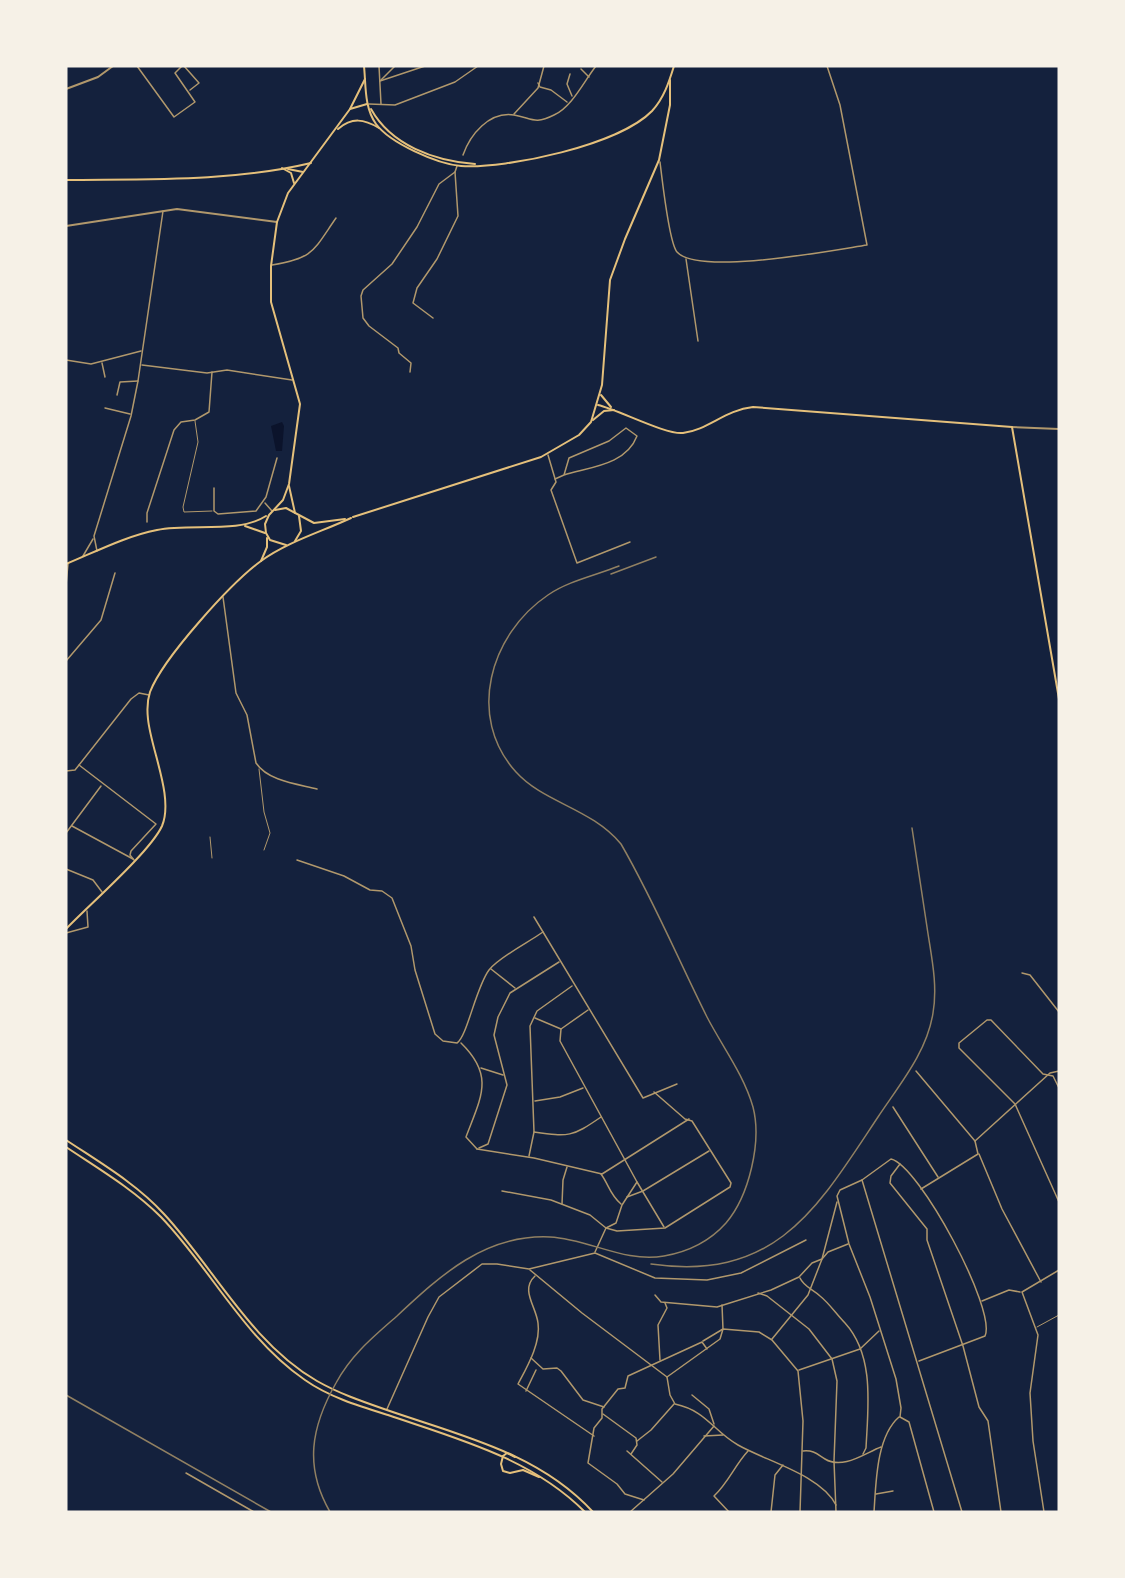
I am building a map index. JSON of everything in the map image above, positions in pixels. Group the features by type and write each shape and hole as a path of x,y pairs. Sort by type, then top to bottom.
{"main road":[{"path":"364,66 368,104 381,130"},
{"path":"334,132 344,124 355,120 370,123 410,148 458,165 486,165 603,140 645,117 661,100 674,66"},
{"path":"67,563 155,531 197,526 242,526 257,522 269,515 283,500 289,484 300,404 272,309 271,266 277,222 283,203 294,184 350,109 365,78"},
{"path":"591,422 601,394 610,280 659,160 670,105 670,80"},
{"path":"661,100 667,98 670,105"},
{"path":"350,109 368,104"},
{"path":"368,104 379,124 389,135 452,163 486,165"},
{"path":"66,180 200,178 311,163"},
{"path":"282,168 303,172"},
{"path":"282,168 291,173 294,184"},
{"path":"601,394 607,405 616,410"},
{"path":"598,405 677,434 693,431 732,411 753,407 1012,428 1059,699"},
{"path":"66,931 152,841 165,816 164,792 148,721 149,695 180,647 223,597 261,561 293,543 352,518 475,480 547,454 579,435 604,411 616,410"},
{"path":"289,484 295,513"},
{"path":"272,512 281,508 320,524 352,518"},
{"path":"261,561 267,547 265,524 269,515"},
{"path":"293,543 302,531 298,516"},
{"path":"242,526 266,535 274,543 289,545"},
{"path":"66,1140 130,1185 162,1212 248,1318 293,1364 325,1386 499,1448 526,1461 573,1492 593,1512"},
{"path":"66,1147 126,1188 160,1217 264,1345 307,1381 345,1401 503,1456 543,1478 585,1512"},
{"path":"526,1461 507,1453 503,1456 502,1471 510,1473 523,1470 543,1478"}],"street":[{"path":"66,89 98,77 113,66"},
{"path":"137,66 174,117 195,102 175,73 183,66 199,82 189,91"},
{"path":"379,66 381,105"},
{"path":"380,81 395,66"},
{"path":"380,81 425,66"},
{"path":"368,104 395,105 455,82 478,66"},
{"path":"514,115 538,88 544,66"},
{"path":"659,160 673,246 677,253 685,258 702,262 729,263 867,245 840,105 827,66"},
{"path":"463,155 468,141 481,126 502,117 514,115 530,121 557,114 595,67"},
{"path":"581,69 590,76"},
{"path":"570,74 567,84 573,97"},
{"path":"538,83 540,87 551,90 568,102"},
{"path":"433,318 413,303 417,288 437,259 458,216 455,172 458,165"},
{"path":"410,372 411,363 399,353 398,348 369,326 363,318 361,296 363,290 392,264 407,244 439,184 455,172"},
{"path":"66,226 177,209 277,222"},
{"path":"82,557 90,548 131,414 141,365 164,210"},
{"path":"271,266 300,260 307,256 336,218"},
{"path":"685,258 698,341"},
{"path":"66,360 91,364 142,351"},
{"path":"102,362 105,377"},
{"path":"141,365 212,372 228,370 294,380"},
{"path":"147,522 147,513 174,430 181,422 195,420 209,412 212,372"},
{"path":"117,395 120,382 138,381"},
{"path":"105,408 131,414"},
{"path":"555,479 619,459 633,448 637,436 626,428 609,441 569,458 564,475"},
{"path":"1012,428 1059,429"},
{"path":"547,454 555,479 551,490 577,562 630,542"},
{"path":"214,488 214,511 218,514 246,514 256,511 264,503 277,458"},
{"path":"264,503 272,512"},
{"path":"94,536 97,551"},
{"path":"66,585 67,563"},
{"path":"66,660 101,620 115,573"},
{"path":"223,597 236,693 248,715 256,763 260,769 279,779 317,789"},
{"path":"66,771 75,770 131,699 139,693 149,695"},
{"path":"79,765 102,785 156,824 131,851 130,855 134,860"},
{"path":"66,833 102,785"},
{"path":"72,826 134,860"},
{"path":"297,860 344,876 370,890 382,891 392,898 411,946 415,970 435,1034 443,1041 459,1043 480,1068 483,1089 466,1137 477,1149 528,1157 600,1173 625,1160 689,1119"},
{"path":"66,869 93,880 102,892"},
{"path":"66,931 87,927 87,907"},
{"path":"534,916 573,985 643,1098 677,1084"},
{"path":"459,1043 477,989 490,968 543,932"},
{"path":"477,1149 488,1144 507,1085 494,1035 502,1009 510,993 516,988 560,962"},
{"path":"490,968 516,988"},
{"path":"1022,974 1030,975 1059,1012"},
{"path":"528,1157 534,1132 530,1026 534,1017 549,1001 573,985"},
{"path":"561,1029 588,1010"},
{"path":"534,1017 561,1029"},
{"path":"1059,1071 1043,1074 989,1019 959,1043 959,1047 978,1068 1015,1104 1059,1202"},
{"path":"561,1029 560,1041 584,1088 664,1228"},
{"path":"480,1068 504,1075"},
{"path":"916,1071 975,1141 978,1154 1002,1209 1041,1282"},
{"path":"975,1141 1050,1073"},
{"path":"1050,1073 1059,1088"},
{"path":"534,1101 560,1097 584,1088"},
{"path":"502,1191 537,1196 590,1215 606,1228 617,1231 664,1228 730,1187 731,1183 692,1121 654,1092"},
{"path":"893,1107 938,1178"},
{"path":"534,1132 562,1136 576,1134 602,1116"},
{"path":"627,1197 643,1191 710,1151"},
{"path":"921,1189 978,1154"},
{"path":"772,1340 810,1289 822,1259 840,1190 862,1180 891,1159 901,1163 921,1189 967,1267 982,1302 987,1333 963,1346 919,1361"},
{"path":"901,1163 891,1176 890,1183 927,1229 927,1240 963,1346 979,1407 988,1421 1001,1512"},
{"path":"562,1205 563,1180 567,1166"},
{"path":"600,1173 609,1185 612,1196 622,1205"},
{"path":"862,1180 919,1361 962,1512"},
{"path":"595,1253 606,1228 616,1223 622,1205 637,1182"},
{"path":"837,1202 849,1244 870,1297 896,1379 901,1408 900,1417 886,1435 882,1447 874,1494 874,1512"},
{"path":"387,1410 428,1317 448,1288 482,1264 497,1263 529,1269 595,1253 655,1278 707,1280 741,1273 806,1239"},
{"path":"655,1295 658,1300 664,1302 711,1307 722,1305 799,1277 812,1263 822,1259 828,1252 849,1244"},
{"path":"529,1269 667,1377 670,1395 675,1404"},
{"path":"982,1302 1009,1290 1022,1292 1059,1270"},
{"path":"535,1275 528,1281 527,1288 539,1326 531,1357 518,1384 594,1436"},
{"path":"799,1277 810,1289 821,1296 847,1326 860,1349 869,1393 866,1448 863,1454"},
{"path":"1022,1292 1038,1335 1030,1393 1044,1512"},
{"path":"759,1293 767,1296 809,1329 832,1359 837,1381 834,1461 836,1512"},
{"path":"660,1361 657,1332 667,1308 664,1302"},
{"path":"667,1377 720,1338 723,1329 722,1305"},
{"path":"644,1500 625,1494 617,1484 588,1463 594,1428 602,1418 604,1407 618,1389 626,1388 628,1376 702,1342 723,1329 759,1332 772,1340 798,1371 802,1390 800,1512"},
{"path":"798,1371 860,1349 880,1331"},
{"path":"702,1342 706,1349"},
{"path":"531,1357 543,1369 557,1368 561,1371 582,1400 604,1407"},
{"path":"526,1391 536,1370"},
{"path":"529,1376 533,1379"},
{"path":"692,1395 709,1409 715,1425"},
{"path":"675,1404 692,1407 721,1428 723,1435"},
{"path":"632,1454 637,1441 651,1430 675,1404"},
{"path":"602,1413 637,1441"},
{"path":"900,1417 909,1422 934,1512"},
{"path":"630,1512 663,1483 715,1425"},
{"path":"704,1436 723,1435 783,1465 831,1496 836,1504"},
{"path":"802,1451 818,1452 826,1460 846,1462 882,1447"},
{"path":"729,1512 714,1496 722,1488 739,1460 749,1450"},
{"path":"627,1451 663,1483"},
{"path":"771,1512 775,1476 783,1465"},
{"path":"186,1473 254,1512"},
{"path":"874,1494 893,1491"}],"lane":[{"path":"195,420 198,442 183,507 184,512 189,514 214,511"},
{"path":"259,769 264,812 270,833 264,850"},
{"path":"210,837 212,858"},
{"path":"1035,1328 1059,1315"}],"water":[{"path":"282,422 284,426 282,451 276,451 271,426"}],"railway":[{"path":"611,574 656,557"},
{"path":"330,1512 316,1479 314,1463 316,1431 327,1399 348,1364 363,1347 430,1286 466,1260 485,1250 505,1242 527,1238 564,1239 635,1256 664,1256 681,1252 698,1245 726,1223 741,1198 752,1168 756,1136 753,1107 749,1095 707,1017 655,908 621,844 596,822 527,783 516,772 501,750 492,727 489,702 492,678 499,654 512,631 528,612 556,590 619,566"},
{"path":"651,1264 694,1267 731,1261 762,1249 789,1231 813,1208 835,1180 912,1067 930,1027 935,991 912,828"},
{"path":"66,1395 271,1512"}]}
